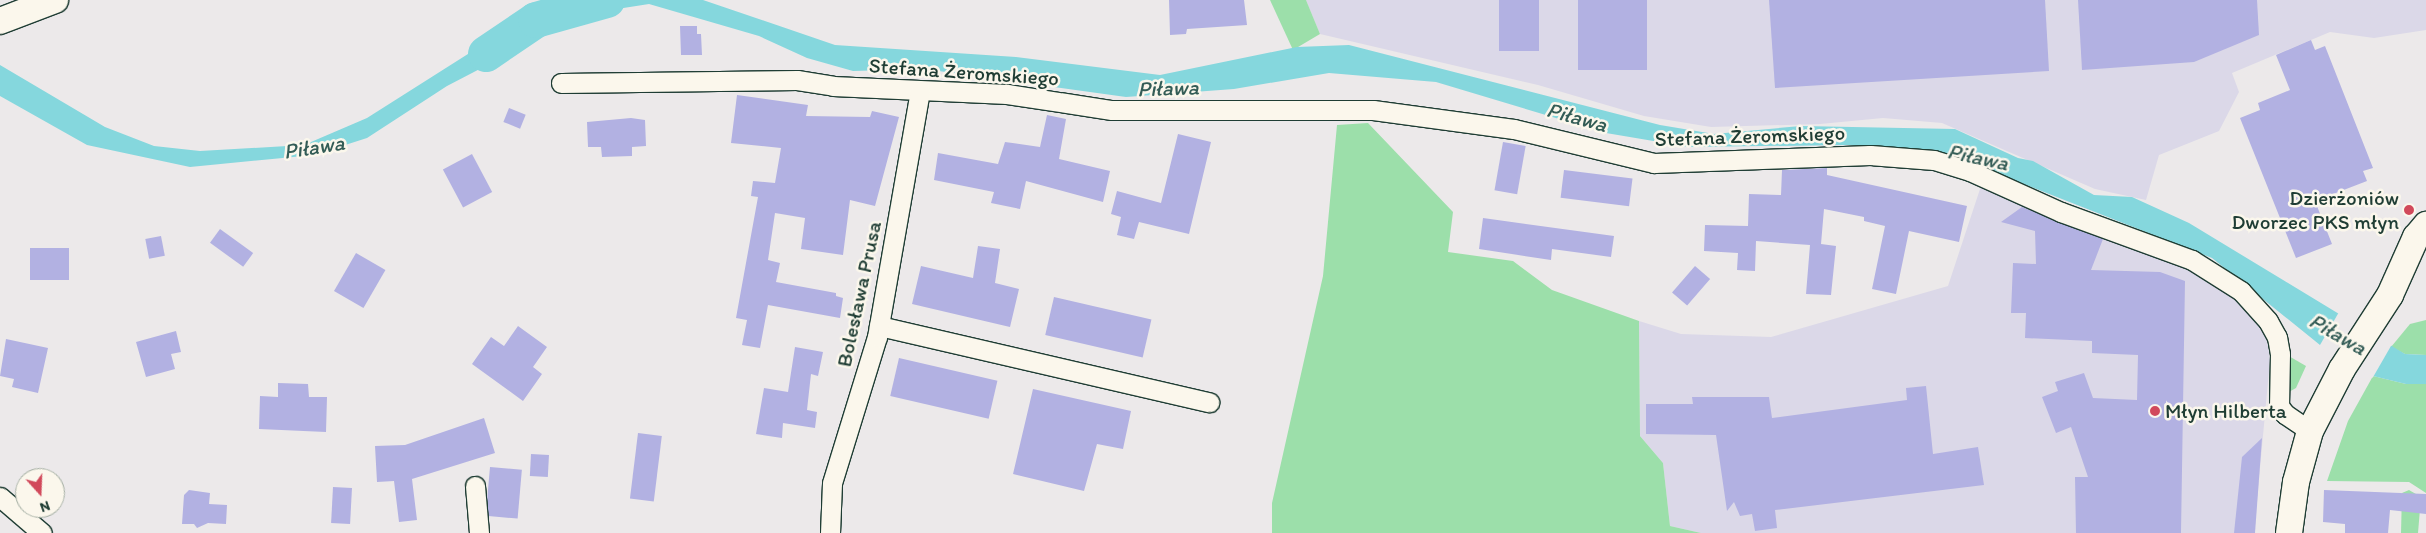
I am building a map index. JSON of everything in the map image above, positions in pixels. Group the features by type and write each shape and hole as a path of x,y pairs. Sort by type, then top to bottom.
{"main road":[{"path":"0,21 55,0"},
{"path":"2289,533 2296,482 2310,431 2342,369 2390,295 2416,237 2426,225"},
{"path":"2390,295 2426,262"}],"street":[{"name":"Stefana Żeromskiego","path":"561,83 797,80 833,86 1007,94 1112,110 1373,110 1514,129 1654,164 1870,155 1934,160 1970,170 2061,212 2192,260 2241,291 2268,321 2277,337 2280,354 2279,406 2285,414 2310,431"},
{"name":"Bolesława Prusa","path":"830,533 832,483 879,326 920,91"},
{"path":"879,326 1209,402"},
{"path":"474,486 479,533"},
{"path":"0,497 42,533"}],"shaded area":[{"path":"1306,0 2426,0 2426,30 2374,38 2330,32 2232,73 2239,92 2219,131 2159,155 2146,200 2095,189 1942,123 1883,118 1820,124 1711,127 1644,116 1538,85 1320,34"},
{"path":"1981,186 2104,238 2201,270 2252,311 2266,331 2270,360 2254,533 1701,533 1670,526 1663,463 1640,436 1639,321 1681,334 1771,337 1948,286"}],"green space":[{"path":"1270,0 1306,0 1320,34 1293,50"},
{"path":"1368,123 1453,212 1448,252 1513,261 1552,290 1639,321 1640,436 1663,463 1670,526 1701,533 1272,533 1272,503 1323,276 1337,125"},
{"path":"2426,320 2426,355 2405,354 2391,347 2410,324"},
{"path":"2287,355 2306,366 2296,388 2283,395"},
{"path":"2373,376 2406,384 2426,384 2426,493 2409,482 2327,481 2348,421"},
{"path":"2409,490 2421,497 2418,533 2401,533 2402,493"}],"water":[{"path":"585,0 703,0 835,45 1016,57 1160,75 1297,47 1349,45 1660,125 1714,134 1801,126 1955,129 2018,158 2033,161 2094,195 2132,197 2189,223 2405,354 2426,355 2426,384 2406,384 2373,376 2320,345 2212,258 1950,155 1848,145 1689,147 1606,133 1436,82 1329,73 1234,89 1126,97 924,69 853,71 807,58 759,36 649,4 585,14 447,86 367,138 314,155 190,167 87,145 0,96 0,65 105,127 154,146 200,151 304,145 367,118 479,47"}],"pier":[{"path":"2339,312 2393,343 2373,378 2319,347"}],"building":[{"path":"1169,0 1244,0 1247,25 1187,29 1186,34 1170,35"},
{"path":"1499,0 1539,0 1539,51 1499,51"},
{"path":"1578,0 1647,0 1647,70 1578,70"},
{"path":"1769,0 2045,0 2049,71 1775,88"},
{"path":"2078,0 2257,0 2259,35 2194,62 2082,70"},
{"path":"680,26 697,26 697,34 701,34 702,55 681,55"},
{"path":"2311,40 2315,50 2325,46 2373,168 2363,171 2367,181 2315,201 2332,244 2296,258 2240,118 2260,110 2258,103 2290,90 2276,55"},
{"path":"737,95 808,105 806,116 870,117 872,111 899,117 875,206 850,200 843,255 801,249 805,218 775,213 768,260 780,263 776,282 836,293 836,296 843,298 840,318 768,305 760,348 742,345 747,320 736,318 758,197 751,196 753,181 775,183 781,148 731,143"},
{"path":"509,108 526,115 520,129 503,122"},
{"path":"1047,115 1066,119 1059,159 1110,171 1103,202 1026,181 1020,209 991,203 994,192 934,180 938,153 998,164 1005,142 1040,147"},
{"path":"631,118 645,120 646,146 632,147 632,156 602,157 601,147 588,147 587,122"},
{"path":"1178,134 1211,142 1189,234 1139,222 1134,239 1117,235 1121,217 1111,214 1117,191 1161,203"},
{"path":"1503,142 1526,146 1517,194 1494,190"},
{"path":"472,154 492,192 463,207 443,169"},
{"path":"1827,168 1827,175 1967,206 1959,242 1909,231 1896,294 1872,289 1885,226 1864,221 1864,217 1824,209 1821,244 1836,246 1831,295 1806,294 1810,245 1756,241 1755,271 1737,270 1738,253 1704,251 1705,225 1748,226 1749,194 1781,195 1782,170"},
{"path":"1564,170 1632,178 1629,206 1561,198"},
{"path":"2022,207 2103,239 2091,270 2160,272 2185,281 2181,533 2076,533 2075,477 2088,477 2071,427 2056,433 2042,397 2058,391 2055,382 2084,373 2093,398 2137,400 2138,355 2092,353 2092,341 2025,338 2026,313 2011,313 2013,263 2036,264 2035,231 2001,222"},
{"path":"1483,218 1614,236 1611,257 1552,249 1551,260 1479,249"},
{"path":"220,229 253,253 243,267 210,243"},
{"path":"161,236 165,256 149,259 145,239"},
{"path":"978,246 1000,249 995,283 1019,289 1010,327 912,304 921,266 973,278"},
{"path":"30,248 69,248 69,280 30,280"},
{"path":"356,253 385,270 363,308 334,291"},
{"path":"1695,266 1710,279 1687,306 1672,292"},
{"path":"1054,297 1151,319 1143,357 1045,335"},
{"path":"518,326 547,347 533,367 542,374 523,401 472,364 491,337 504,346"},
{"path":"176,331 181,352 171,354 175,369 146,377 136,342"},
{"path":"6,339 48,348 38,393 12,387 14,379 0,376"},
{"path":"795,347 823,352 818,376 811,374 807,410 817,412 815,428 783,423 782,438 756,434 764,388 788,392"},
{"path":"899,358 997,381 989,419 890,396"},
{"path":"278,383 308,384 309,397 327,397 326,432 259,429 260,396 278,397"},
{"path":"1926,386 1933,454 1978,447 1984,485 1775,510 1777,528 1755,531 1752,514 1740,516 1734,502 1727,511 1716,435 1646,434 1646,404 1693,404 1692,397 1769,397 1772,418 1907,400 1906,388"},
{"path":"1033,389 1131,411 1123,449 1097,444 1084,491 1013,474"},
{"path":"484,418 495,453 412,479 417,520 399,522 394,481 377,482 375,446 405,445"},
{"path":"638,433 662,436 654,501 630,499"},
{"path":"2262,438 2255,533 2234,533 2242,457"},
{"path":"531,454 549,455 548,477 530,476"},
{"path":"490,467 522,470 518,519 486,516"},
{"path":"333,487 352,488 350,524 331,523"},
{"path":"189,490 210,493 209,504 227,505 226,524 208,523 197,528 194,524 182,524 184,495"},
{"path":"2324,490 2426,494 2426,514 2390,510 2388,533 2345,533 2345,524 2323,522"}],"waterway":[{"name":"Piława","path":"486,54 536,20 607,0"}],"place":[{"name":"Dzierżoniów Dworzec PKS młyn","path":"2409,210"},
{"name":"Młyn Hilberta","path":"2155,411"}]}
